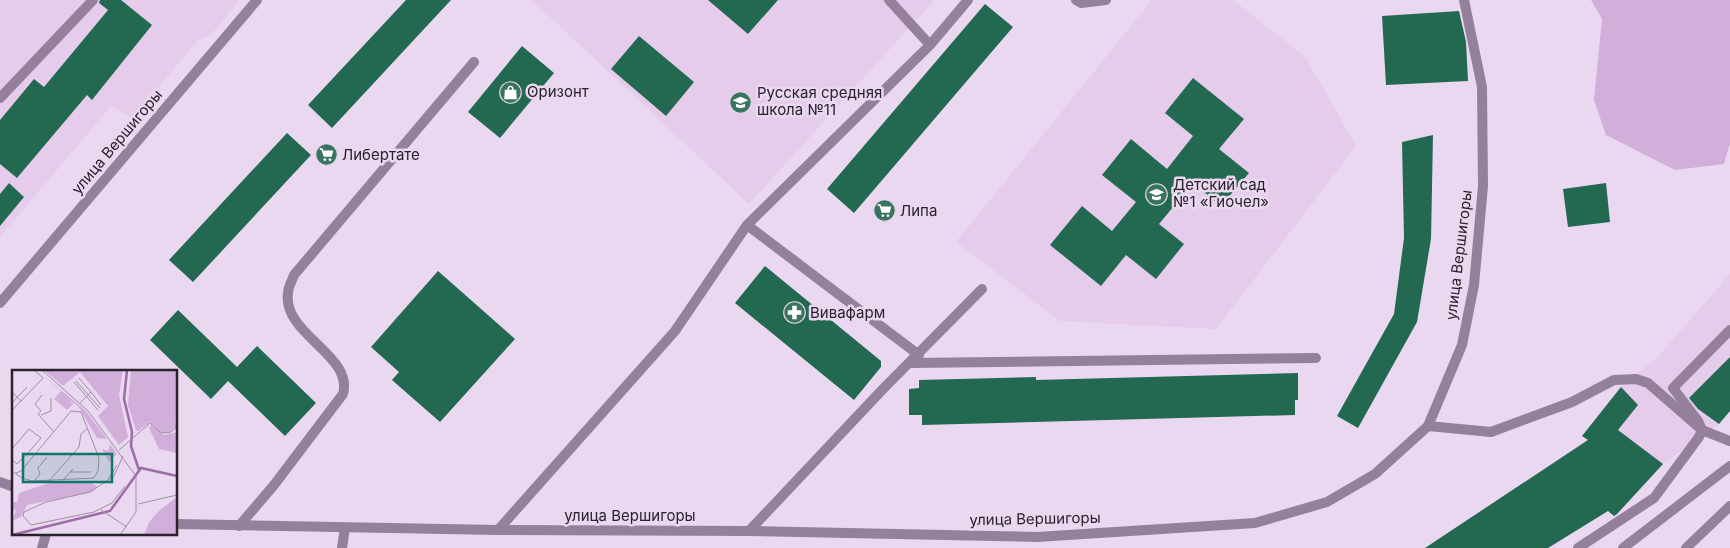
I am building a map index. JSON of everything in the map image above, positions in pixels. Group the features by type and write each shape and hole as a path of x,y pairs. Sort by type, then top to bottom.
{"street":[{"path":"0,98 93,0"},
{"name":"улица Вершигоры","path":"0,303 257,0"},
{"path":"889,0 930,45"},
{"path":"498,530 675,331 747,226 930,45 968,0"},
{"path":"1076,0 1081,3 1106,0"},
{"name":"улица Вершигоры","path":"178,524 498,530 749,531 1037,537 1255,524 1328,502 1375,474 1428,426 1462,345 1474,285 1483,186 1482,87 1464,0"},
{"path":"239,526 274,485 343,394 345,386 343,373 300,326 289,308 287,294 294,275 474,62"},
{"path":"747,226 919,354"},
{"path":"749,531 882,390 982,290"},
{"path":"1578,548 1654,498 1699,437 1702,430 1698,421 1674,388 1730,330"},
{"path":"911,363 1316,358"},
{"path":"1428,426 1491,432 1572,402 1614,380 1623,379 1648,383 1702,430 1730,442"},
{"path":"1623,548 1730,466"},
{"path":"0,482 12,486"},
{"path":"1686,548 1730,506"},
{"path":"342,548 345,528"}],"shaded area":[{"path":"0,0 239,0 212,34 197,41 133,118 111,106 0,237"},
{"name":"Русская средняя школа №11","path":"532,0 934,0 749,204"},
{"name":"Детский сад №1 «Гиочел»","path":"1152,0 1233,0 1306,58 1356,146 1216,329 1060,321 956,242"},
{"path":"1591,0 1730,0 1730,143 1724,164 1675,170 1606,135 1594,100 1602,19"},
{"path":"1730,274 1730,411 1719,424 1663,464 1614,517 1608,511 1548,548 1425,548 1587,440 1582,436 1621,387 1656,359"}],"building":[{"path":"100,0 121,0 152,25 92,100 87,95 17,178 0,164 0,120 34,79 44,87 108,10 99,3"},
{"path":"406,0 451,0 332,128 308,105"},
{"path":"708,0 778,0 748,34"},
{"path":"985,4 1013,27 854,213 827,189"},
{"path":"1459,11 1466,42 1468,81 1386,85 1382,16"},
{"path":"639,36 694,82 666,116 611,69"},
{"name":"Оризонт","path":"522,46 554,73 500,138 468,112"},
{"path":"1193,78 1244,119 1219,149 1249,173 1221,206 1193,183 1159,224 1184,244 1156,279 1126,255 1101,286 1050,245 1082,206 1112,231 1136,202 1102,175 1131,139 1167,169 1193,136 1165,113"},
{"path":"287,133 311,155 193,282 169,260"},
{"path":"1433,135 1431,239 1417,322 1358,428 1337,416 1394,314 1404,238 1402,142"},
{"path":"9,183 24,197 0,226 0,194"},
{"path":"1606,183 1610,222 1568,227 1563,189"},
{"path":"765,266 881,361 881,367 854,400 735,303"},
{"path":"438,271 515,339 440,422 392,380 399,372 371,347"},
{"path":"178,310 237,367 257,346 316,403 285,436 228,381 211,399 150,340"},
{"path":"1730,357 1730,411 1719,424 1698,409 1689,398"},
{"path":"1298,373 1298,400 1295,400 1295,415 922,425 922,415 909,415 909,389 919,388 919,380 1036,377 1036,380"},
{"path":"1621,387 1638,405 1618,430 1663,464 1617,514 1614,516 1608,511 1548,548 1425,548 1588,440 1582,436"}],"place":[{"name":"Оризонт","path":"511,92"},
{"name":"Русская средняя школа №11","path":"741,102"},
{"name":"Либертате","path":"326,155"},
{"name":"Детский сад №1 «Гиочел»","path":"1157,194"},
{"name":"Липа","path":"884,211"},
{"name":"Вивафарм","path":"794,313"}]}
